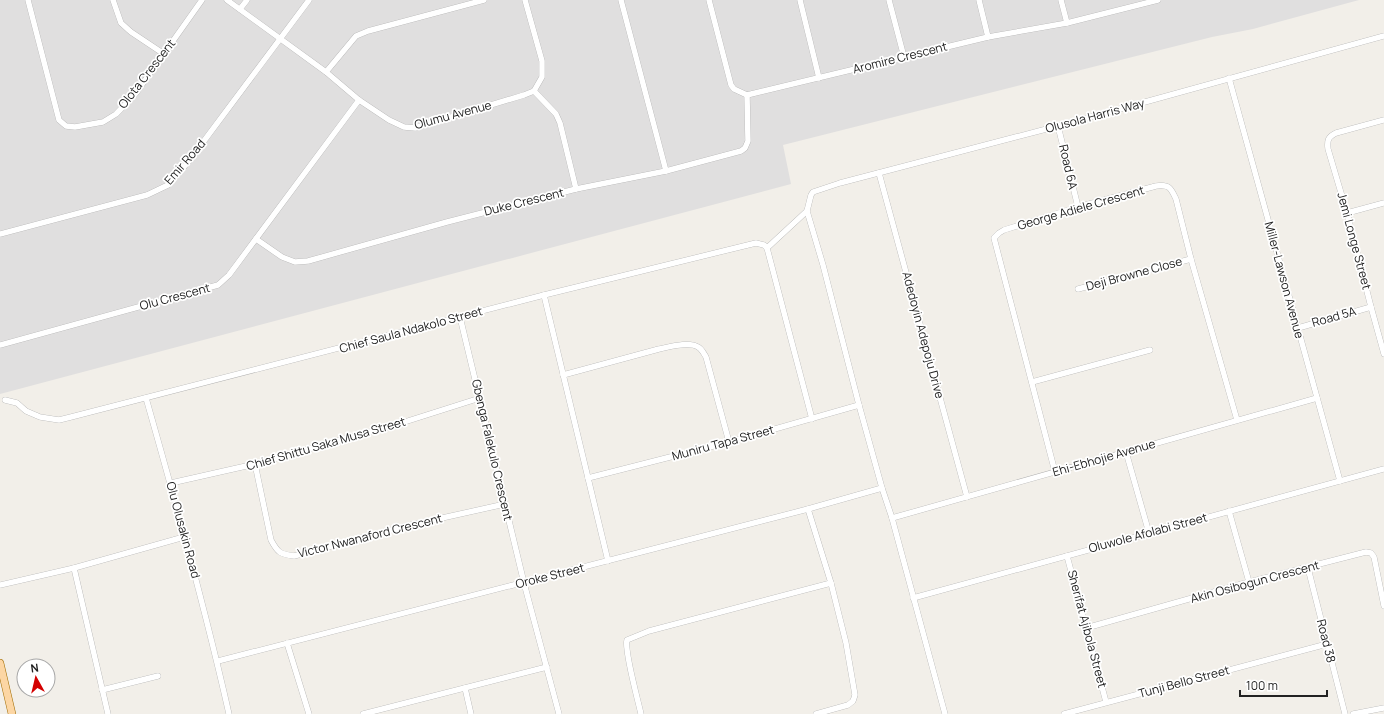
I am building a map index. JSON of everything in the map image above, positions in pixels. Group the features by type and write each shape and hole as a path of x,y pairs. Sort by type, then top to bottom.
{"main road":[{"path":"0,663 12,714"}],"street":[{"name":"Olota Crescent","path":"28,0 59,120 66,126 75,127 103,122 116,114 136,93 202,0"},
{"path":"113,0 121,23 131,32 164,54"},
{"name":"Olumu Avenue","path":"227,0 326,72 359,100 389,120 404,127 415,128 534,91"},
{"path":"240,9 247,0"},
{"name":"Emir Road","path":"0,234 148,195 168,185 189,161 309,0"},
{"path":"326,72 356,36 368,30 484,0"},
{"path":"525,0 542,61 542,77 534,91 556,114 560,123 576,189"},
{"path":"621,0 666,171"},
{"path":"710,0 731,85 734,90 748,95"},
{"path":"800,0 819,78"},
{"path":"889,0 904,57"},
{"path":"979,0 988,37"},
{"path":"1061,0 1067,23"},
{"name":"Aromire Crescent","path":"748,95 988,37 1067,23 1131,3 1158,0"},
{"name":"Olusola Harris Way","path":"807,211 811,195 817,191 1384,36"},
{"name":"Miller-Lawson Avenue","path":"1230,78 1340,481"},
{"name":"Duke Crescent","path":"256,239 282,257 295,262 308,261 448,222 576,189 666,171 741,151 746,148 748,141 748,95"},
{"name":"Olu Crescent","path":"0,345 218,285 229,275 359,100"},
{"name":"Jemi Longe Street","path":"1384,120 1336,133 1329,136 1328,139 1328,149 1347,213 1384,354"},
{"name":"Road 6A","path":"1058,126 1078,207"},
{"name":"Adedoyin Adepoju Drive","path":"879,173 967,497"},
{"name":"George Adiele Crescent","path":"1055,472 994,238 1004,230 1078,207 1156,186 1166,185 1172,190 1176,199 1191,259 1237,420"},
{"path":"1347,213 1384,203"},
{"path":"812,419 767,248 807,211 945,714"},
{"name":"Chief Saula Ndakolo Street","path":"5,400 17,403 26,411 40,417 59,420 544,295 756,243 764,245 767,248"},
{"name":"Deji Browne Close","path":"1078,289 1191,259"},
{"path":"544,295 608,561"},
{"name":"Road 5A","path":"1298,328 1371,307"},
{"name":"Gbenga Falekulo Crescent","path":"460,317 524,583 559,714"},
{"path":"563,375 659,349 692,344 699,347 706,357 729,442"},
{"path":"1032,382 1150,350"},
{"name":"Olu Olusakin Road","path":"146,398 171,483 218,662 229,714"},
{"name":"Chief Shittu Saka Musa Street","path":"171,483 255,464 395,425 480,398"},
{"name":"Ehi-Ebhojie Avenue","path":"892,518 1317,398"},
{"name":"Muniru Tapa Street","path":"588,478 729,442 859,405"},
{"path":"1126,452 1149,533"},
{"name":"Victor Nwanaford Crescent","path":"255,464 271,540 276,549 282,555 294,556 406,526 505,504"},
{"name":"Oluwole Afolabi Street","path":"912,598 1384,469"},
{"name":"Oroke Street","path":"218,662 808,509 882,488"},
{"path":"808,509 831,583 846,643 855,695 853,701 848,705 816,714"},
{"path":"1229,511 1249,582"},
{"path":"0,585 74,568 184,537"},
{"name":"Akin Osibogun Crescent","path":"1086,628 1249,582 1366,552 1371,553 1374,556 1384,606"},
{"name":"Sherifat Ajibola Street","path":"1067,556 1106,702"},
{"path":"74,568 108,714"},
{"name":"Road 38","path":"1308,568 1345,714"},
{"path":"641,714 629,664 626,644 627,640 649,631 831,583"},
{"path":"288,644 309,714"},
{"name":"Tunji Bello Street","path":"1064,714 1327,644"},
{"path":"363,714 380,712 547,667"},
{"path":"102,690 158,676"},
{"path":"465,688 471,714"},
{"path":"1353,714 1384,708"}],"shaded area":[{"path":"0,0 1359,0 1253,29 1212,37 783,145 791,184 0,394"}]}
